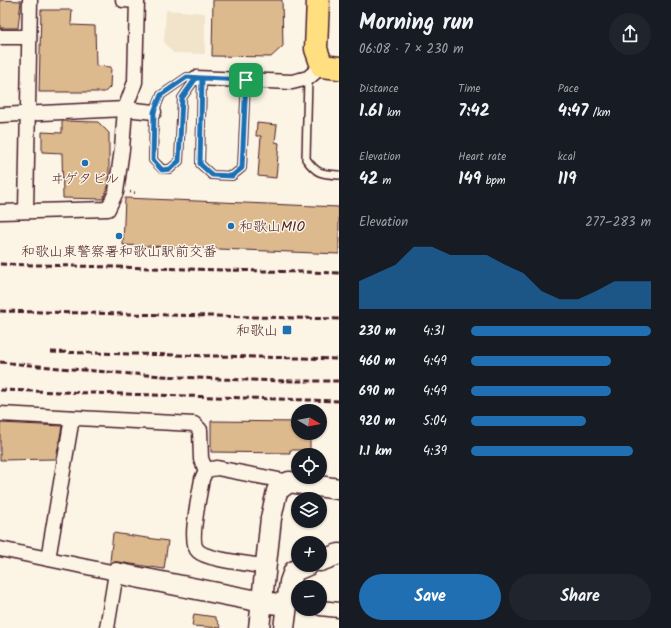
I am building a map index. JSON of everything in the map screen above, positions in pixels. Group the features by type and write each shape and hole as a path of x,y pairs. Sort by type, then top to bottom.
{"main road":[{"path":"318,0 316,49 323,71"}],"street":[{"path":"26,210 30,0"},
{"path":"0,212 26,210 108,209 116,192 122,149 125,109 135,82 137,0 123,0"},
{"path":"0,37 29,37"},
{"path":"199,78 292,82 323,71"},
{"path":"0,115 125,109 154,112"},
{"path":"0,414 194,424 200,430 201,459 206,470 202,479 193,540 197,551 206,556 267,567"},
{"path":"48,559 72,418"},
{"path":"206,470 217,468 289,482 339,489"},
{"path":"259,628 267,567 271,518 277,491 289,482"},
{"path":"0,549 116,574 262,602 291,605"},
{"path":"327,558 339,554"},
{"path":"291,594 290,582 294,572"},
{"path":"108,628 116,574"},
{"path":"284,628 291,608"},
{"path":"327,609 339,610"}],"lane":[{"path":"323,71 306,159 314,169 323,174 339,175"},
{"path":"187,77 199,78 182,98 179,161 170,169 162,170 153,160 154,112 161,95 187,77"},
{"path":"199,78 200,164 212,175 232,176 242,168 246,80"}],"shaded area":[{"path":"166,10 205,13 205,54 173,53 164,42"}],"building":[{"path":"0,0 21,1 18,28 0,28"},
{"path":"213,0 282,0 283,46 271,57 212,56"},
{"path":"41,10 72,10 71,25 95,26 96,66 111,67 110,87 105,92 39,92"},
{"name":"ヰゲタビル","path":"62,121 98,122 109,133 109,184 103,199 63,198 62,153 42,152 42,132 62,133"},
{"path":"257,123 277,125 275,142 279,143 276,178 258,176 261,136 256,136"},
{"name":"和歌山MIO","path":"125,198 339,207 339,254 123,245"},
{"path":"211,421 291,422 291,440 310,440 310,448 291,448 290,453 211,452"},
{"path":"0,423 62,426 56,459 0,460"},
{"path":"113,533 168,541 164,569 110,562"},
{"path":"194,614 215,617 221,628 192,626"}],"railway":[{"path":"0,264 339,273"},
{"path":"0,311 339,319"},
{"path":"51,352 339,359"},
{"path":"0,362 211,379 339,381"},
{"path":"0,390 339,401"}],"place":[{"name":"ヰゲタビル","path":"85,163"},
{"name":"和歌山MIO","path":"231,226"},
{"name":"和歌山東警察署和歌山駅前交番","path":"119,236"},
{"name":"和歌山","path":"287,330"}],"route":[{"path":"187,77 246,80 242,168 232,176 212,175 200,164 202,78 196,78 182,98 179,161 170,169 162,170 153,160 154,112 161,95 187,77"}]}
